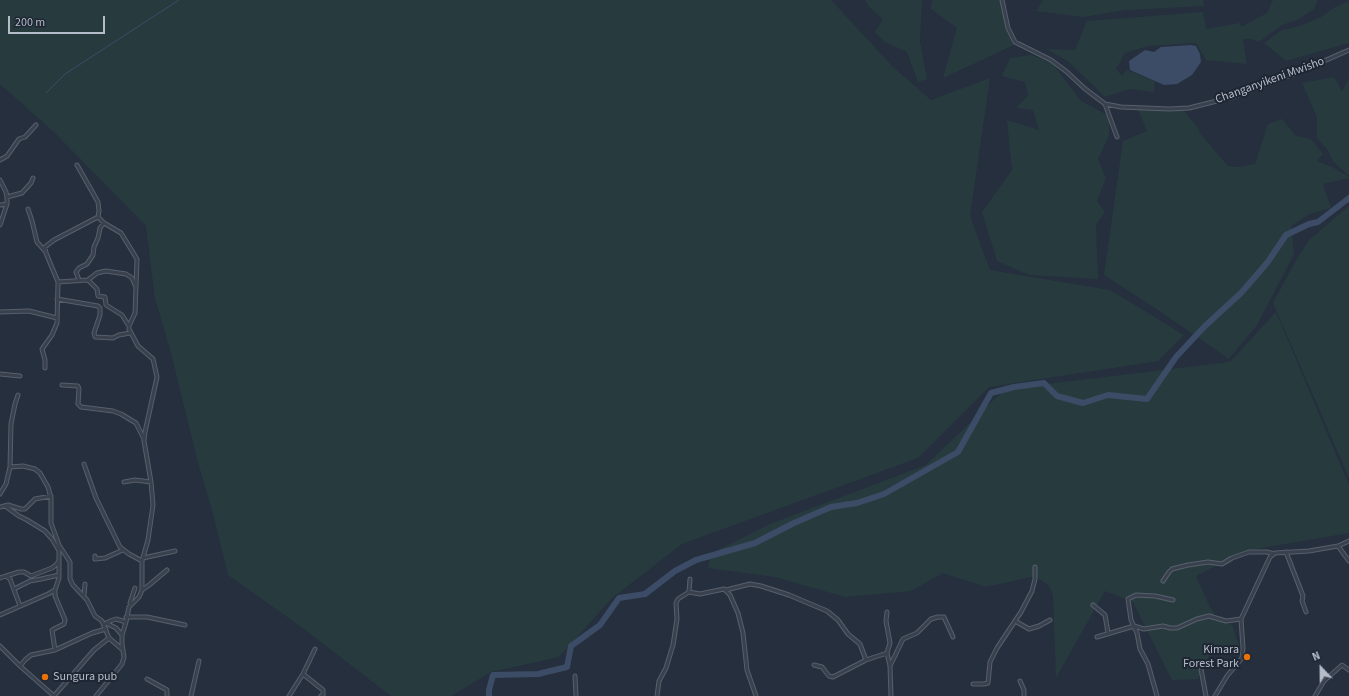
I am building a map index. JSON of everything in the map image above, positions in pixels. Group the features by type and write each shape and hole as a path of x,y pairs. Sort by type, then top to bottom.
{"street":[{"name":"Changanyikeni Mwisho","path":"1002,0 1008,28 1015,42 1051,60 1105,104 1136,109 1189,108 1233,97 1292,75 1349,50"},
{"path":"1105,104 1117,137"},
{"path":"0,160 7,156 19,139 25,137 36,125"},
{"path":"77,165 98,202 98,217 104,224 121,233 137,259 135,313 129,326"},
{"path":"7,197 22,193 31,183 33,178"},
{"path":"0,180 7,197 7,204 0,225"},
{"path":"0,205 7,204"},
{"path":"28,209 37,242 45,251 58,282 57,323 52,335 42,349 45,360 45,368"},
{"path":"45,251 45,247 54,240 98,217"},
{"path":"79,280 76,270 87,264 93,255 100,228 102,224 104,224"},
{"path":"58,282 88,280 97,273 106,271 126,274 132,278 135,286"},
{"path":"88,280 96,289 98,296 105,298 106,305 122,315 138,346 153,359 158,377 146,424 144,441"},
{"path":"57,299 98,306 100,308 100,315 94,333 95,337 113,338 130,333"},
{"path":"0,312 29,312 57,318"},
{"path":"0,374 20,376"},
{"path":"62,385 78,386 80,389 78,404 81,407 113,411 136,423 144,441 151,482 152,511 148,540 143,560 142,590 140,596 129,607"},
{"path":"0,494 6,484 10,467 11,424 14,404 18,395"},
{"path":"84,464 96,498 123,550 143,560 175,551"},
{"path":"10,467 23,466 36,469 44,480 51,496 51,523 58,547 59,559 59,574 55,590 57,600 65,620 64,624 52,630 54,650"},
{"path":"124,482 135,480 151,482"},
{"path":"0,507 14,506 21,509 27,507 35,499 51,496"},
{"path":"5,506 45,532 52,539 70,562 71,582 84,596 91,606 95,616 105,624 116,628 122,635"},
{"path":"1163,581 1172,569 1188,565 1208,562 1222,564 1232,558 1249,552 1267,552 1274,554 1309,551 1338,546 1349,541"},
{"path":"1338,546 1349,562"},
{"path":"95,556 95,559 105,558 123,550"},
{"path":"1286,552 1303,596 1302,601 1306,612"},
{"path":"1215,696 1227,676 1242,658 1241,619 1270,557 1274,554"},
{"path":"0,578 20,572 24,572 31,576 52,568 57,564 59,559"},
{"path":"973,684 988,683 990,662 1032,591 1035,579 1035,567"},
{"path":"142,590 166,570"},
{"path":"14,589 30,581 59,574"},
{"path":"6,576 10,579 20,606"},
{"path":"689,592 690,579"},
{"path":"84,596 85,584"},
{"path":"657,696 659,681 666,668 673,645 677,619 676,603 678,599 689,592 700,594 750,584 789,595 827,611 838,620 848,634 860,644 866,660"},
{"path":"96,696 122,664 124,657 122,635 135,588"},
{"path":"0,615 41,598 55,590"},
{"path":"726,590 738,613 747,670 756,696"},
{"path":"1157,696 1148,664 1140,650 1137,633 1129,612 1128,599 1136,595 1173,600"},
{"path":"1092,605 1105,615 1108,633"},
{"path":"887,612 886,621 890,643 887,653 890,666 891,696"},
{"path":"1097,637 1134,626 1144,629 1163,626 1173,629 1209,616 1226,621 1241,619"},
{"path":"126,617 147,617 185,625"},
{"path":"890,666 903,639 917,633 931,619 944,617 953,637"},
{"path":"105,624 116,620 126,622"},
{"path":"1014,621 1029,629 1050,620"},
{"path":"105,624 106,634 123,650"},
{"path":"20,666 31,655 54,650 92,633 106,629"},
{"path":"0,646 54,696 94,650 109,638"},
{"path":"289,696 303,674 315,649"},
{"path":"814,665 822,667 828,676 831,677 866,660 887,653"},
{"path":"191,696 199,661"},
{"path":"1315,696 1324,681 1342,665 1349,670"},
{"path":"1201,669 1206,696"},
{"path":"303,674 323,690 323,695 321,696"},
{"path":"575,676 576,696"},
{"path":"147,679 167,690 167,696"},
{"path":"1020,681 1024,690 1024,696"}],"green space":[{"path":"0,0 831,0 893,67 931,100 990,78 970,216 990,270 1110,290 1184,335 1158,361 989,387 918,458 682,544 612,598 559,657 491,672 451,696 391,696 304,629 228,575 172,357 155,298 146,226 55,133 0,84"},
{"path":"865,0 922,0 920,42 927,79 918,82 907,52 885,42 875,32 883,19 869,7"},
{"path":"933,0 1002,0 1005,26 1014,45 943,78 957,28 930,8"},
{"path":"1043,0 1203,0 1204,6 1126,10 1083,17 1036,11"},
{"path":"1273,0 1318,0 1314,9 1297,20 1282,25 1259,42 1252,39 1243,39 1247,64 1206,60 1196,43 1148,46 1125,53 1116,69 1122,76 1127,70 1155,81 1154,92 1130,89 1105,97 1069,62 1046,49 1075,50 1087,21 1203,12 1206,29 1240,23 1241,27 1267,13"},
{"path":"1349,1 1349,43 1286,61 1264,43 1280,31 1299,26 1321,17 1335,7"},
{"path":"1031,55 1052,63 1081,101 1109,116 1109,136 1098,159 1106,178 1097,201 1105,212 1096,225 1098,279 1029,275 997,261 982,212 1012,170 1007,120 1039,130 1033,110 1016,108 1028,95 1025,82 1002,76 1010,58"},
{"path":"1334,77 1342,91 1349,78 1348,175 1333,161 1327,149 1317,138 1317,117 1302,83"},
{"path":"1182,109 1199,129 1199,132 1228,166 1238,167 1255,164 1268,124 1282,119 1296,136 1311,139 1323,154 1317,161 1332,167 1349,177 1323,184 1331,208 1309,214 1291,226 1294,254 1257,325 1229,359 1104,275 1123,141 1147,131 1138,110"},
{"path":"1349,206 1349,478 1273,303 1309,240"},
{"path":"1276,312 1349,485 1349,533 1244,551 1196,576 1209,605 1218,620 1232,625 1240,648 1210,654 1198,679 1172,680 1133,602 1105,591 1056,678 1053,595 1049,586 1038,578 1031,577 986,587 943,573 911,591 845,597 775,577 708,568 710,554 770,524 926,465 1005,389 1230,362"}],"water":[{"path":"1196,46 1200,54 1201,62 1192,75 1177,84 1164,85 1130,70 1129,61 1145,50 1154,52 1161,47"}],"waterway":[{"path":"46,93 65,74 179,0"},
{"path":"489,696 493,675 538,674 567,667 571,646 600,625 619,598 645,594 675,571 696,560 755,543 794,523 831,507 857,503 884,494 958,452 991,393 1014,387 1044,383 1057,396 1083,403 1108,395 1147,399 1176,357 1205,326 1241,293 1267,263 1286,235 1309,224 1318,222 1349,198"}],"place":[{"name":"Kimara Forest Park","path":"1247,657"},
{"name":"Sungura pub","path":"45,677"}]}
